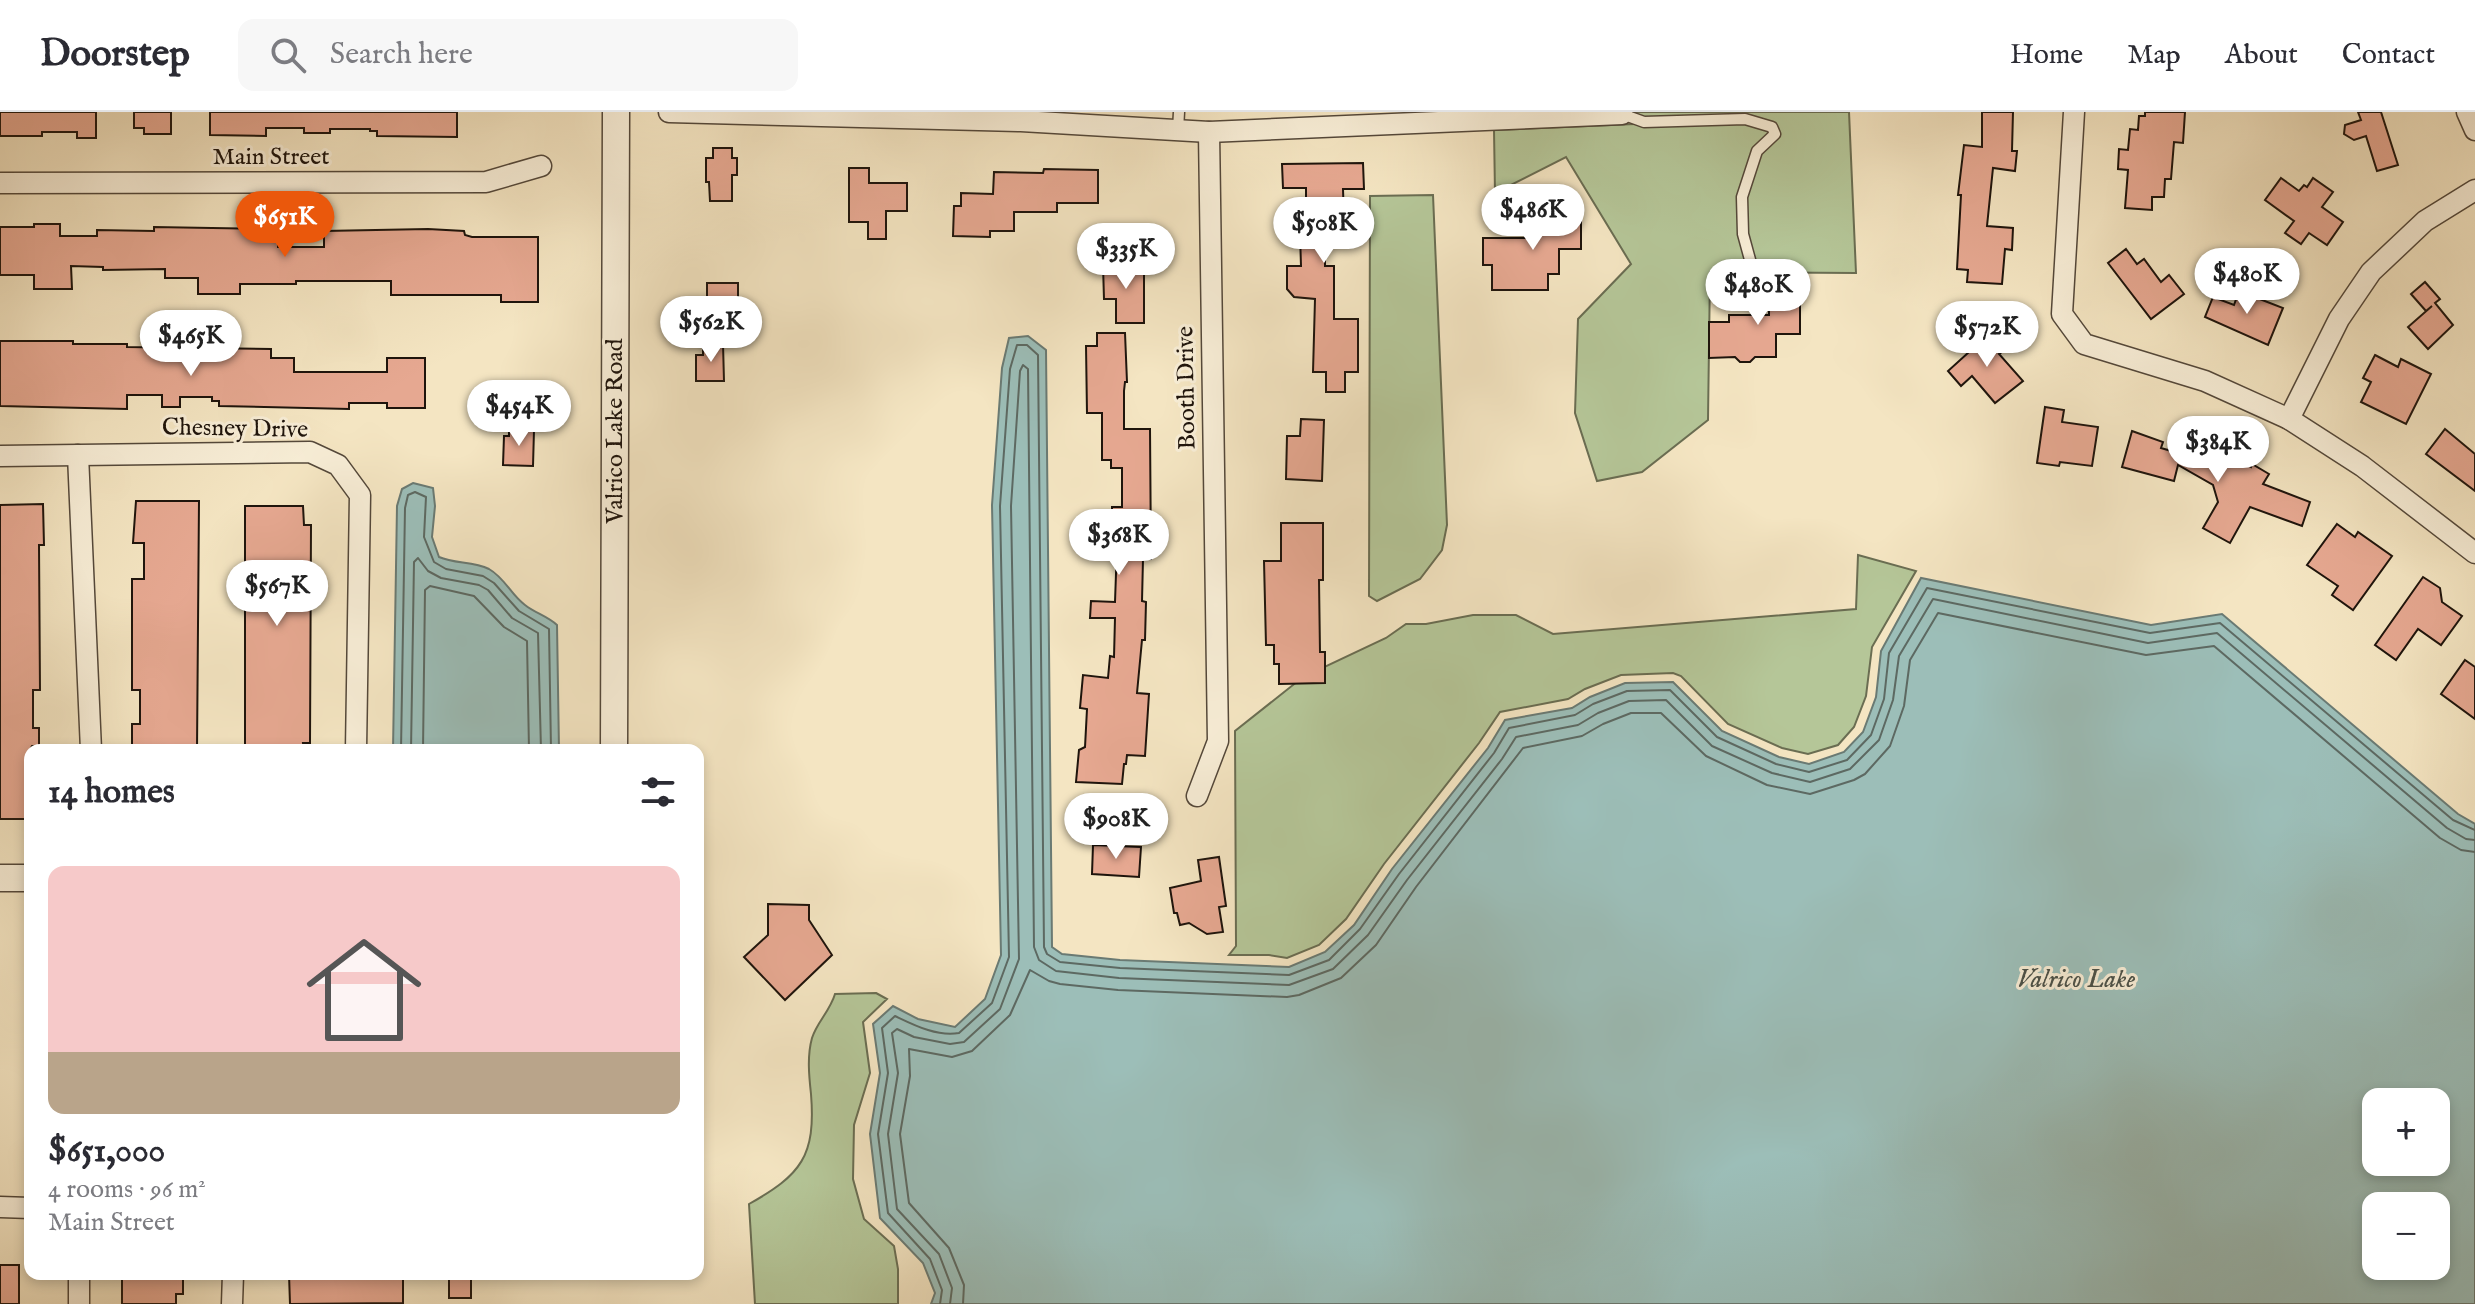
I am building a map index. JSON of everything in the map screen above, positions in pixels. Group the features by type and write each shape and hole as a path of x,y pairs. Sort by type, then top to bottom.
{"street":[{"name":"Valrico Lake Road","path":"614,744 616,112"},
{"path":"669,112 1178,121 1209,132 1622,114"},
{"path":"2074,112 2062,314 2084,344 2205,381 2289,419 2362,466 2475,553"},
{"path":"2467,112 2475,130"},
{"name":"Booth Drive","path":"1197,796 1218,741 1209,132"},
{"name":"Main Street","path":"0,183 486,182 541,166"},
{"path":"2289,419 2339,319 2371,272 2425,221 2475,190"},
{"name":"Chesney Drive","path":"0,456 310,452 338,465 360,495 356,744"},
{"path":"78,455 91,744"},
{"path":"0,878 24,878"},
{"path":"0,1207 24,1208"},
{"path":"79,1280 79,1304"},
{"path":"232,1304 233,1280"}],"lane":[{"path":"1622,114 1644,122 1745,119 1772,127 1775,134 1757,151 1742,197 1743,234 1755,278"}],"green space":[{"path":"1634,112 1849,112 1856,273 1710,272 1708,420 1642,472 1597,481 1575,413 1578,319 1631,264 1566,157 1495,193 1494,130 1634,124"},
{"path":"1433,195 1447,525 1442,550 1420,579 1377,601 1369,596 1370,196"},
{"path":"1858,555 1916,571 1872,647 1866,696 1854,727 1838,745 1808,754 1782,748 1728,724 1681,676 1673,673 1621,675 1568,699 1500,712 1346,919 1319,945 1287,958 1229,955 1236,946 1235,731 1303,677 1386,638 1406,624 1426,624 1473,615 1516,615 1553,634 1856,609"},
{"path":"876,993 887,999 863,1022 870,1073 854,1125 853,1179 864,1219 894,1246 898,1269 898,1304 755,1304 749,1204 793,1173 807,1148 812,1115 809,1059 814,1032 835,994"}],"water":[{"name":"Valrico Lake","path":"1028,336 1046,350 1052,947 1062,954 1120,960 1289,967 1325,952 1354,925 1392,869 1488,748 1505,720 1572,708 1625,683 1673,682 1722,731 1779,757 1809,764 1844,752 1863,732 1876,697 1881,651 1921,578 2151,625 2222,614 2458,814 2475,824 2475,1304 931,1304 935,1293 923,1263 880,1218 870,1134 880,1073 873,1024 893,1006 918,1019 955,1027 985,999 1001,955 992,505 1002,368 1009,338"},
{"path":"413,483 433,488 432,537 439,557 489,569 525,605 557,625 559,744 393,744 397,506 402,489"}],"building":[{"path":"0,112 96,112 96,138 77,138 77,132 0,136"},
{"path":"134,112 171,112 171,134 144,134 144,128 134,128"},
{"path":"210,112 457,112 457,137 377,136 377,131 370,129 330,129 330,133 304,133 304,128 266,128 266,136 210,135"},
{"path":"1982,112 2013,112 2012,151 2017,151 2015,171 1993,168 1987,226 2013,228 2012,250 2005,249 2002,284 1967,282 1968,270 1957,269 1961,195 1958,195 1964,145 1982,147"},
{"path":"2145,112 2185,112 2183,143 2174,142 2171,179 2165,179 2164,197 2152,197 2152,210 2125,208 2128,170 2118,169 2119,149 2128,150 2130,129 2138,130 2139,116 2145,116"},
{"path":"2358,112 2381,112 2398,165 2377,171 2366,136 2354,140 2344,134 2345,125 2361,120"},
{"path":"713,148 732,148 732,158 737,158 737,175 732,175 732,201 710,201 706,158 713,158"},
{"path":"1363,163 1364,189 1343,189 1344,220 1325,220 1325,266 1334,266 1334,319 1358,319 1358,372 1345,372 1345,392 1326,392 1326,372 1313,372 1315,299 1294,297 1287,289 1287,266 1301,266 1300,234 1306,234 1306,188 1283,188 1282,164"},
{"path":"849,168 869,168 869,183 907,183 907,211 886,211 886,239 868,239 868,222 849,222"},
{"path":"1044,169 1098,170 1098,203 1057,203 1057,212 1014,212 1014,231 990,231 990,237 953,236 954,206 961,206 961,193 993,194 994,172 1043,173"},
{"path":"2281,178 2299,191 2304,185 2307,187 2313,178 2333,192 2322,207 2343,222 2327,245 2309,233 2301,244 2285,233 2294,221 2265,200"},
{"path":"1535,212 1581,212 1581,249 1559,249 1559,274 1548,274 1548,290 1492,290 1492,265 1483,265 1483,238 1535,238"},
{"path":"34,224 60,224 60,236 97,236 97,230 154,231 154,227 278,229 278,247 324,247 324,231 428,229 464,231 465,235 472,237 538,237 538,302 501,302 501,295 391,295 391,281 240,284 240,294 198,294 198,278 165,278 165,269 103,270 103,267 71,266 72,289 34,289 34,275 0,275 0,227 34,227"},
{"path":"2126,249 2137,264 2144,259 2161,282 2169,275 2184,294 2151,319 2108,263"},
{"path":"1103,265 1144,265 1144,323 1116,323 1116,299 1104,299"},
{"path":"1776,278 1800,278 1800,334 1776,334 1776,357 1755,357 1750,362 1740,362 1735,357 1709,358 1709,322 1729,322 1729,315 1769,315 1769,301 1776,301"},
{"path":"2425,282 2440,299 2435,303 2453,325 2428,349 2408,327 2432,306 2426,311 2411,294"},
{"path":"707,283 738,283 738,319 713,320 713,302 707,302"},
{"path":"2239,291 2283,308 2268,345 2205,317 2213,297 2234,305"},
{"path":"1097,333 1125,333 1127,382 1124,391 1124,429 1150,429 1151,559 1143,559 1145,640 1142,640 1137,693 1149,694 1145,756 1127,755 1122,784 1076,782 1079,750 1085,747 1087,709 1080,708 1083,675 1108,678 1110,656 1114,657 1115,618 1090,618 1091,601 1115,602 1117,545 1112,545 1112,507 1122,507 1122,468 1111,468 1111,460 1102,460 1102,413 1087,413 1086,346 1097,346"},
{"path":"1990,333 2005,350 1999,354 2023,381 1995,403 1972,376 1961,386 1948,371"},
{"path":"0,341 271,349 271,358 294,358 294,372 387,372 387,358 425,358 425,408 387,408 387,403 349,403 349,409 219,406 219,401 212,401 212,397 180,397 180,407 162,407 162,395 127,395 127,409 0,406"},
{"path":"703,344 723,344 724,381 696,381 696,355 703,355"},
{"path":"2375,355 2398,367 2401,359 2431,374 2406,424 2361,402 2371,382 2363,378"},
{"path":"2045,407 2064,410 2062,422 2098,427 2092,466 2037,463"},
{"path":"1301,419 1324,420 1322,481 1286,479 1287,436 1300,436"},
{"path":"2445,429 2475,454 2475,491 2426,454"},
{"path":"509,430 534,430 533,466 503,465 504,436 509,436"},
{"path":"2132,431 2163,442 2161,448 2206,461 2214,446 2251,467 2252,464 2269,474 2263,484 2310,502 2302,526 2250,507 2230,543 2203,528 2218,502 2213,485 2178,465 2174,481 2122,467"},
{"path":"136,501 199,501 197,744 132,744 132,724 140,724 140,690 132,690 132,579 144,579 144,543 133,543"},
{"path":"43,504 44,545 39,545 40,690 33,690 33,728 39,728 39,744 24,744 24,819 0,819 0,505"},
{"path":"245,506 303,506 304,525 311,525 310,743 245,744"},
{"path":"1281,523 1323,523 1323,580 1319,580 1320,652 1325,652 1325,683 1279,684 1279,664 1274,664 1274,645 1266,645 1264,561 1281,561"},
{"path":"2337,524 2355,537 2358,532 2392,556 2353,610 2332,595 2338,586 2307,565"},
{"path":"2423,577 2440,588 2442,602 2462,616 2441,645 2418,629 2396,660 2375,645"},
{"path":"2465,660 2475,667 2475,719 2441,694"},
{"path":"1093,845 1141,847 1139,877 1092,874"},
{"path":"1219,857 1226,906 1219,907 1223,932 1207,934 1189,923 1180,925 1177,913 1174,913 1170,888 1201,881 1198,860"},
{"path":"768,904 809,905 809,920 832,955 785,1000 744,957 768,935"},
{"path":"0,1265 19,1265 19,1304 0,1304"},
{"path":"122,1280 183,1280 183,1294 176,1294 176,1304 122,1304"},
{"path":"289,1280 403,1280 403,1303 290,1304"},
{"path":"449,1280 471,1280 471,1298 449,1298"}]}
